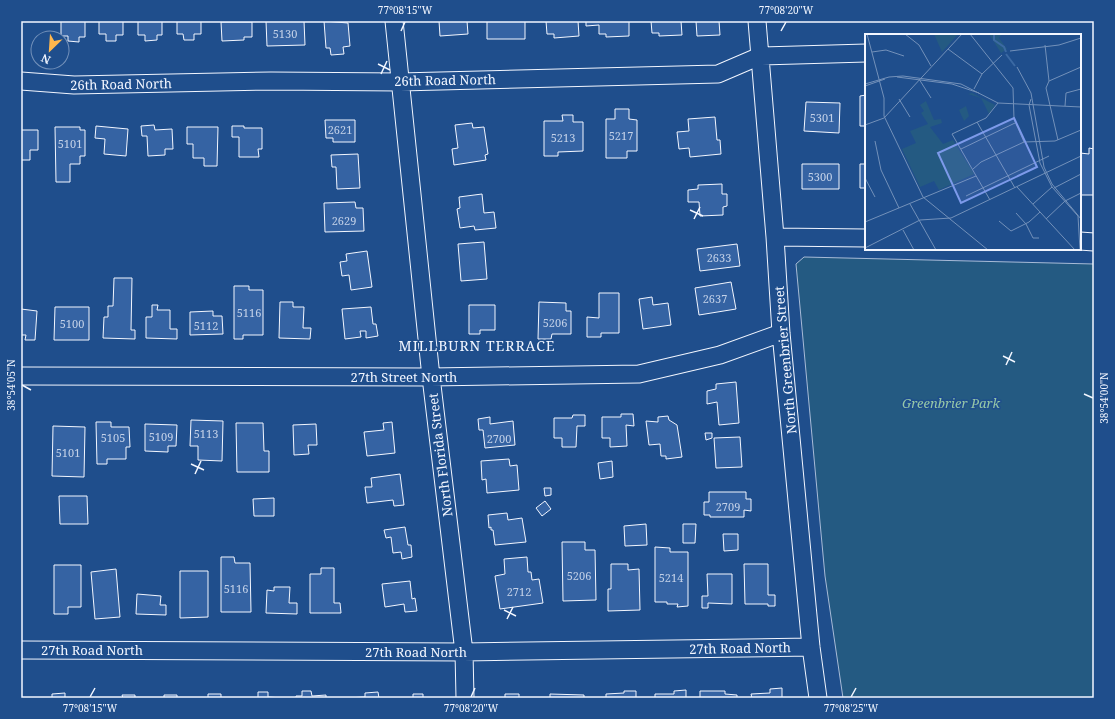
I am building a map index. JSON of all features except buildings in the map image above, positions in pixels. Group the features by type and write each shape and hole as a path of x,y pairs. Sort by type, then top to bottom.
{"street":[{"name":"North Florida Street","path":"394,21 431,377 464,652 464,698"},
{"name":"North Greenbrier Street","path":"757,21 776,237 781,333 811,647 818,698"},
{"name":"26th Road North","path":"21,81 74,85 271,81 400,82 718,74 760,56 865,53"},
{"path":"776,237 865,238"},
{"path":"1081,241 1094,242"},
{"name":"27th Street North","path":"21,376 431,377 639,374 720,355 781,333"},
{"name":"27th Road North","path":"21,650 464,652 811,647"}],"green space":[{"name":"Greenbrier Park","path":"804,257 1094,264 1094,698 843,698 825,576 796,264"}],"district":[{"name":"MILLBURN TERRACE","path":"477,345"}]}
